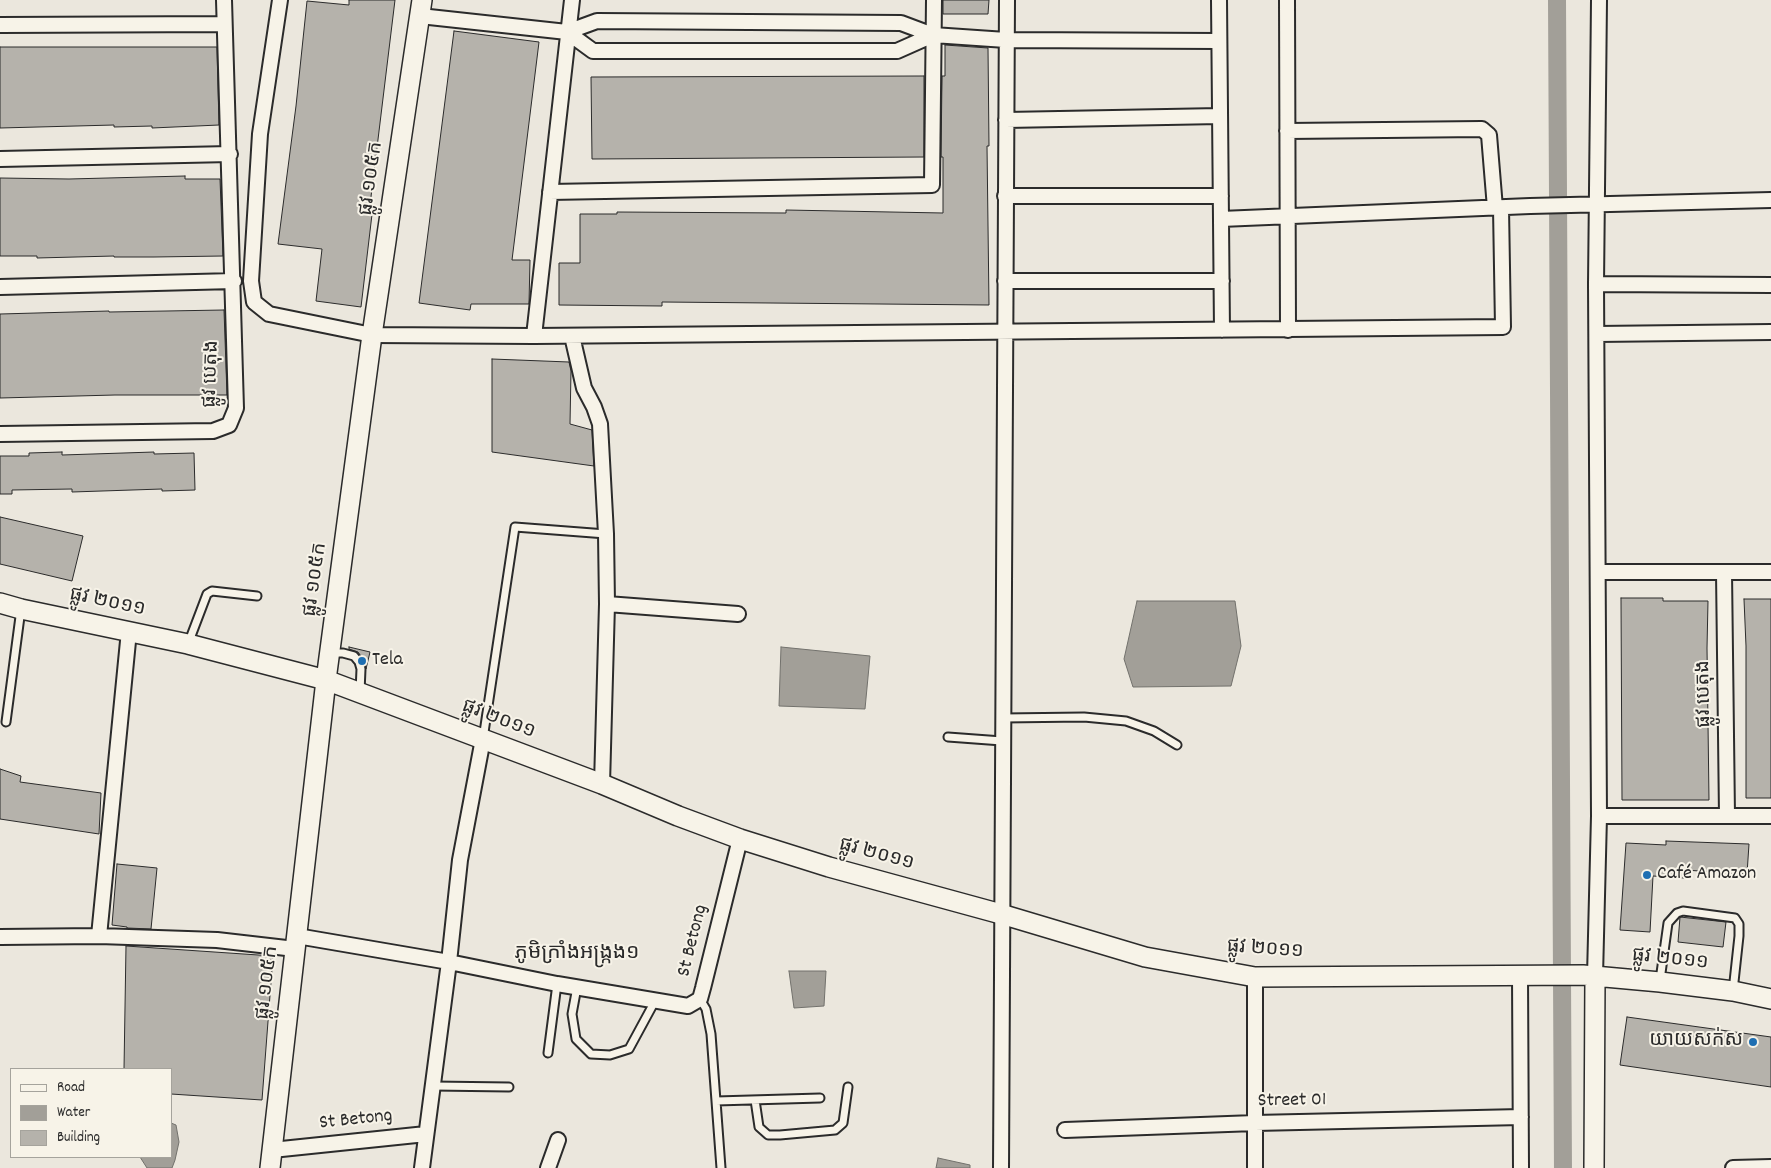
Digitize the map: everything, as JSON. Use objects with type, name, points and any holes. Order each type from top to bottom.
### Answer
[{"type":"main road","name":"ផ្លូវ ១០៥ក","points":[[271,1159],[326,680],[372,335],[421,8]]},
{"type":"main road","name":"ផ្លូវ ២០១១","points":[[0,603],[188,644],[326,680],[602,784],[678,816],[740,839],[829,867],[1001,914],[1145,957],[1255,977],[1589,975],[1733,991],[1771,999]]},
{"type":"main road","points":[[1589,975],[1594,1168]]},
{"type":"street","name":"ផ្លូវ បេតុង","points":[[0,434],[213,431],[229,425],[236,408],[234,281],[224,0]]},
{"type":"street","points":[[280,0],[260,134],[251,281],[254,302],[269,314],[372,335],[572,336],[1005,333],[1504,327],[1498,208],[1489,134],[1482,130],[1288,131]]},
{"type":"street","points":[[534,336],[572,0]]},
{"type":"street","points":[[550,192],[932,185],[934,0]]},
{"type":"street","points":[[1000,1168],[1006,0]]},
{"type":"street","points":[[1219,0],[1222,330]]},
{"type":"street","points":[[1287,0],[1288,330]]},
{"type":"street","points":[[1589,975],[1599,816],[1596,204],[1599,0]]},
{"type":"street","points":[[421,8],[567,32],[593,51],[897,51],[933,34]]},
{"type":"street","points":[[567,32],[596,21],[901,23],[933,34],[1006,40],[1219,41]]},
{"type":"street","points":[[0,25],[224,24]]},
{"type":"street","points":[[1006,120],[1220,116]]},
{"type":"street","points":[[0,159],[230,154]]},
{"type":"street","points":[[1006,196],[1221,196]]},
{"type":"street","points":[[1221,219],[1530,206],[1771,200]]},
{"type":"street","points":[[0,287],[234,281]]},
{"type":"street","points":[[1005,281],[1222,281]]},
{"type":"street","points":[[1596,284],[1771,285]]},
{"type":"street","points":[[1597,334],[1771,332]]},
{"type":"street","points":[[572,336],[584,388],[600,424],[606,534],[602,784]]},
{"type":"street","points":[[1598,572],[1771,572]]},
{"type":"street","name":"ផ្លូវ បេតុង","points":[[1724,572],[1727,816]]},
{"type":"street","points":[[606,604],[738,614]]},
{"type":"street","points":[[99,936],[129,631]]},
{"type":"street","points":[[422,1168],[449,962],[460,860],[483,739]]},
{"type":"street","points":[[1599,816],[1771,816]]},
{"type":"street","name":"St Betong","points":[[0,937],[99,936],[296,942],[449,962],[557,984],[688,1006],[700,998],[740,839]]},
{"type":"street","points":[[1521,1168],[1526,976]]},
{"type":"street","points":[[1255,977],[1255,1168]]},
{"type":"street","name":"Street 01","points":[[1065,1130],[1255,1123],[1521,1117]]},
{"type":"street","name":"St Betong","points":[[271,1159],[426,1134]]},
{"type":"street","points":[[548,1168],[558,1140]]},
{"type":"street","points":[[1733,1168],[1771,1168]]},
{"type":"lane","points":[[483,739],[515,527],[606,534]]},
{"type":"lane","points":[[188,644],[207,594],[212,592],[257,596]]},
{"type":"lane","points":[[6,722],[21,609]]},
{"type":"lane","points":[[330,653],[343,653],[354,656],[362,669],[360,693]]},
{"type":"lane","points":[[1003,718],[1084,717],[1126,720],[1154,731],[1178,745]]},
{"type":"lane","points":[[948,737],[1002,741]]},
{"type":"lane","points":[[1660,982],[1668,923],[1677,913],[1683,911],[1735,918],[1739,924],[1733,991]]},
{"type":"lane","points":[[548,1053],[557,984]]},
{"type":"lane","points":[[576,987],[572,1014],[576,1040],[591,1054],[610,1055],[629,1049],[656,1001]]},
{"type":"lane","points":[[700,998],[706,1010],[711,1034],[720,1168]]},
{"type":"lane","points":[[432,1086],[510,1087]]},
{"type":"lane","points":[[755,1100],[759,1127],[768,1135],[835,1130],[842,1123],[848,1087]]},
{"type":"lane","points":[[716,1101],[820,1098]]},
{"type":"water","points":[[1137,601],[1235,601],[1241,646],[1231,686],[1133,687],[1124,659]]},
{"type":"water","points":[[781,647],[870,656],[865,709],[779,706]]},
{"type":"water","points":[[789,971],[826,971],[824,1006],[794,1008]]},
{"type":"water","points":[[172,1123],[176,1125],[179,1142],[172,1168],[147,1168],[141,1158],[172,1158]]},
{"type":"water","points":[[938,1158],[970,1165],[970,1168],[936,1168]]},
{"type":"building","points":[[349,0],[395,0],[370,205],[373,206],[361,307],[316,301],[322,249],[278,244],[296,106],[307,1],[349,5]]},
{"type":"building","points":[[943,0],[989,0],[988,14],[943,14]]},
{"type":"building","points":[[454,31],[539,42],[512,260],[530,260],[529,304],[471,304],[470,310],[419,303]]},
{"type":"building","points":[[945,45],[988,48],[989,305],[662,302],[662,306],[559,305],[559,263],[580,263],[580,214],[617,214],[617,212],[786,213],[786,210],[943,213],[943,157],[941,157],[942,76],[945,76]]},
{"type":"building","points":[[0,47],[217,47],[219,125],[152,128],[152,126],[114,127],[114,125],[0,128]]},
{"type":"building","points":[[924,76],[924,157],[592,159],[591,77]]},
{"type":"building","points":[[185,176],[185,179],[220,179],[223,256],[37,258],[37,256],[0,256],[0,178],[69,179]]},
{"type":"building","points":[[224,310],[227,395],[0,398],[0,314]]},
{"type":"building","points":[[492,359],[569,362],[571,371],[570,424],[592,430],[594,466],[492,452]]},
{"type":"building","points":[[62,452],[62,455],[154,452],[154,454],[194,453],[195,490],[162,491],[162,489],[72,492],[72,489],[12,490],[12,494],[0,494],[0,456],[29,456],[29,453]]},
{"type":"building","points":[[0,517],[83,536],[72,581],[0,564]]},
{"type":"building","points":[[1621,598],[1663,598],[1663,601],[1708,601],[1709,800],[1622,800]]},
{"type":"building","points":[[1744,599],[1771,599],[1771,798],[1746,798],[1746,646]]},
{"type":"building","points":[[349,647],[370,652],[366,669],[363,659],[358,652],[349,649]]},
{"type":"building","points":[[0,769],[21,776],[20,782],[101,793],[99,834],[0,819]]},
{"type":"building","points":[[1666,841],[1749,844],[1747,874],[1684,870],[1684,878],[1653,876],[1650,932],[1620,930],[1626,843],[1666,845]]},
{"type":"building","points":[[117,864],[157,868],[151,929],[112,925]]},
{"type":"building","points":[[1680,917],[1726,922],[1723,947],[1678,942]]},
{"type":"building","points":[[126,946],[273,956],[262,1100],[172,1094],[172,1068],[124,1068]]},
{"type":"building","points":[[1627,1017],[1771,1037],[1771,1087],[1620,1065]]},
{"type":"waterway","points":[[1557,0],[1563,1168]]},
{"type":"place","name":"Tela","points":[[362,661]]},
{"type":"place","name":"Café Amazon","points":[[1647,875]]},
{"type":"place","name":"យាយសក់ស","points":[[1753,1042]]},
{"type":"district","name":"ភូមិក្រាំងអង្រ្កង១","points":[[577,955]]}]
